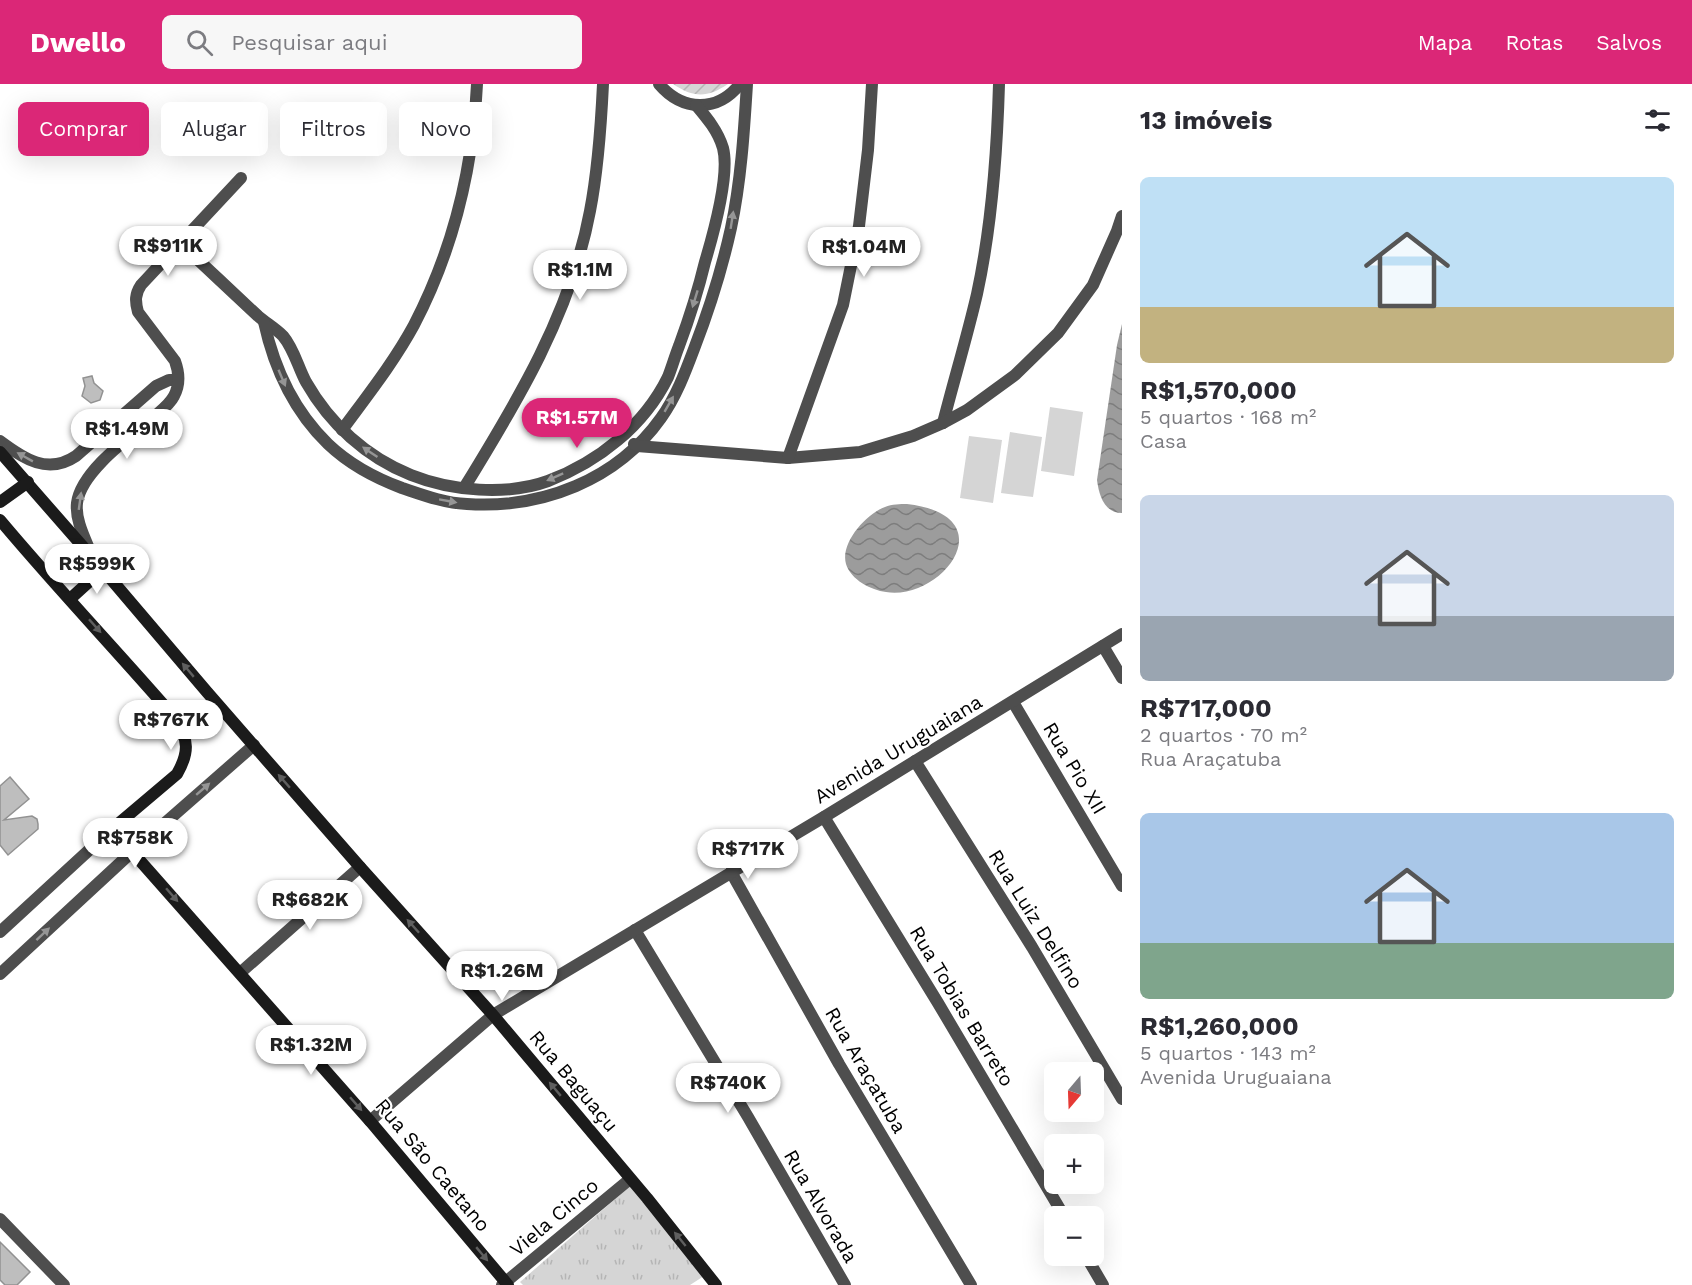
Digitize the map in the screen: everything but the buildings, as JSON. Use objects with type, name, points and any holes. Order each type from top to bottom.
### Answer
[{"type":"main road","name":"Rua Baguaçu","points":[[0,452],[254,746],[493,1015],[630,1179],[711,1283]]},
{"type":"main road","points":[[0,502],[28,482]]},
{"type":"main road","points":[[0,520],[176,719],[186,738],[184,762],[177,774],[112,829]]},
{"type":"main road","points":[[70,599],[103,569]]},
{"type":"main road","name":"Rua São Caetano","points":[[112,829],[370,1120],[505,1284]]},
{"type":"street","points":[[342,430],[389,365],[413,326],[432,288],[460,206],[470,159],[477,84]]},
{"type":"street","points":[[464,488],[514,407],[540,359],[577,262],[590,212],[598,159],[603,84]]},
{"type":"street","points":[[659,84],[666,93],[680,102],[696,105],[710,104],[723,99],[740,84]]},
{"type":"street","points":[[264,322],[270,350],[284,384],[308,421],[329,445],[359,469],[429,498],[466,504],[503,505],[540,499],[576,487],[609,469],[637,446],[661,418],[679,388],[718,281],[732,226],[740,168],[747,84]]},
{"type":"street","points":[[788,458],[843,306],[859,226],[868,150],[872,84]]},
{"type":"street","points":[[943,423],[977,294],[990,221],[998,150],[999,84]]},
{"type":"street","points":[[180,243],[286,341],[313,394],[342,430],[388,464],[438,484],[464,488],[492,490],[547,481],[598,455],[622,438],[655,399],[668,376],[702,277],[714,229],[725,165],[723,149],[712,125],[696,105]]},
{"type":"street","points":[[93,557],[79,523],[77,504],[83,484],[96,467],[170,402],[177,390],[178,369],[175,361],[138,312],[136,293],[241,178]]},
{"type":"street","points":[[622,438],[637,446],[788,458],[860,452],[913,436],[943,423],[967,410],[1016,375],[1058,333],[1093,285],[1122,216]]},
{"type":"street","points":[[0,441],[33,462],[49,465],[65,463],[156,386],[162,382],[178,380]]},
{"type":"street","points":[[308,421],[323,408]]},
{"type":"street","points":[[419,494],[425,479]]},
{"type":"street","name":"Avenida Uruguaiana","points":[[370,1120],[493,1015],[824,817],[1122,634]]},
{"type":"street","points":[[1103,646],[1122,678]]},
{"type":"street","name":"Rua Pio XII","points":[[1013,702],[1122,886]]},
{"type":"street","points":[[0,974],[133,851],[254,746]]},
{"type":"street","name":"Rua Luiz Delfino","points":[[915,761],[1032,947],[1122,1099]]},
{"type":"street","name":"Rua Tobias Barreto","points":[[824,817],[1058,1206]]},
{"type":"street","points":[[0,932],[112,829]]},
{"type":"street","points":[[240,973],[360,867]]},
{"type":"street","name":"Rua Araçatuba","points":[[731,872],[839,1064],[971,1285]]},
{"type":"street","name":"Rua Alvorada","points":[[635,930],[845,1285]]},
{"type":"street","name":"Viela Cinco","points":[[505,1284],[630,1179]]},
{"type":"street","points":[[0,1219],[64,1285]]},
{"type":"street","points":[[1092,1266],[1103,1285]]},
{"type":"green space","points":[[673,84],[728,84],[714,92],[694,94]]},
{"type":"green space","points":[[1050,407],[1083,412],[1074,476],[1041,471]]},
{"type":"green space","points":[[1010,432],[1042,437],[1033,497],[1001,493]]},
{"type":"green space","points":[[969,436],[1002,440],[993,503],[960,498]]},
{"type":"green space","points":[[630,1186],[704,1276],[690,1285],[523,1285],[520,1282]]},
{"type":"water","points":[[1122,324],[1122,513],[1107,507],[1101,497],[1097,480]]},
{"type":"water","points":[[907,504],[937,512],[954,524],[959,539],[955,556],[944,571],[927,584],[907,591],[886,592],[874,589],[852,575],[846,564],[847,547],[856,530],[870,516],[890,505]]}]
